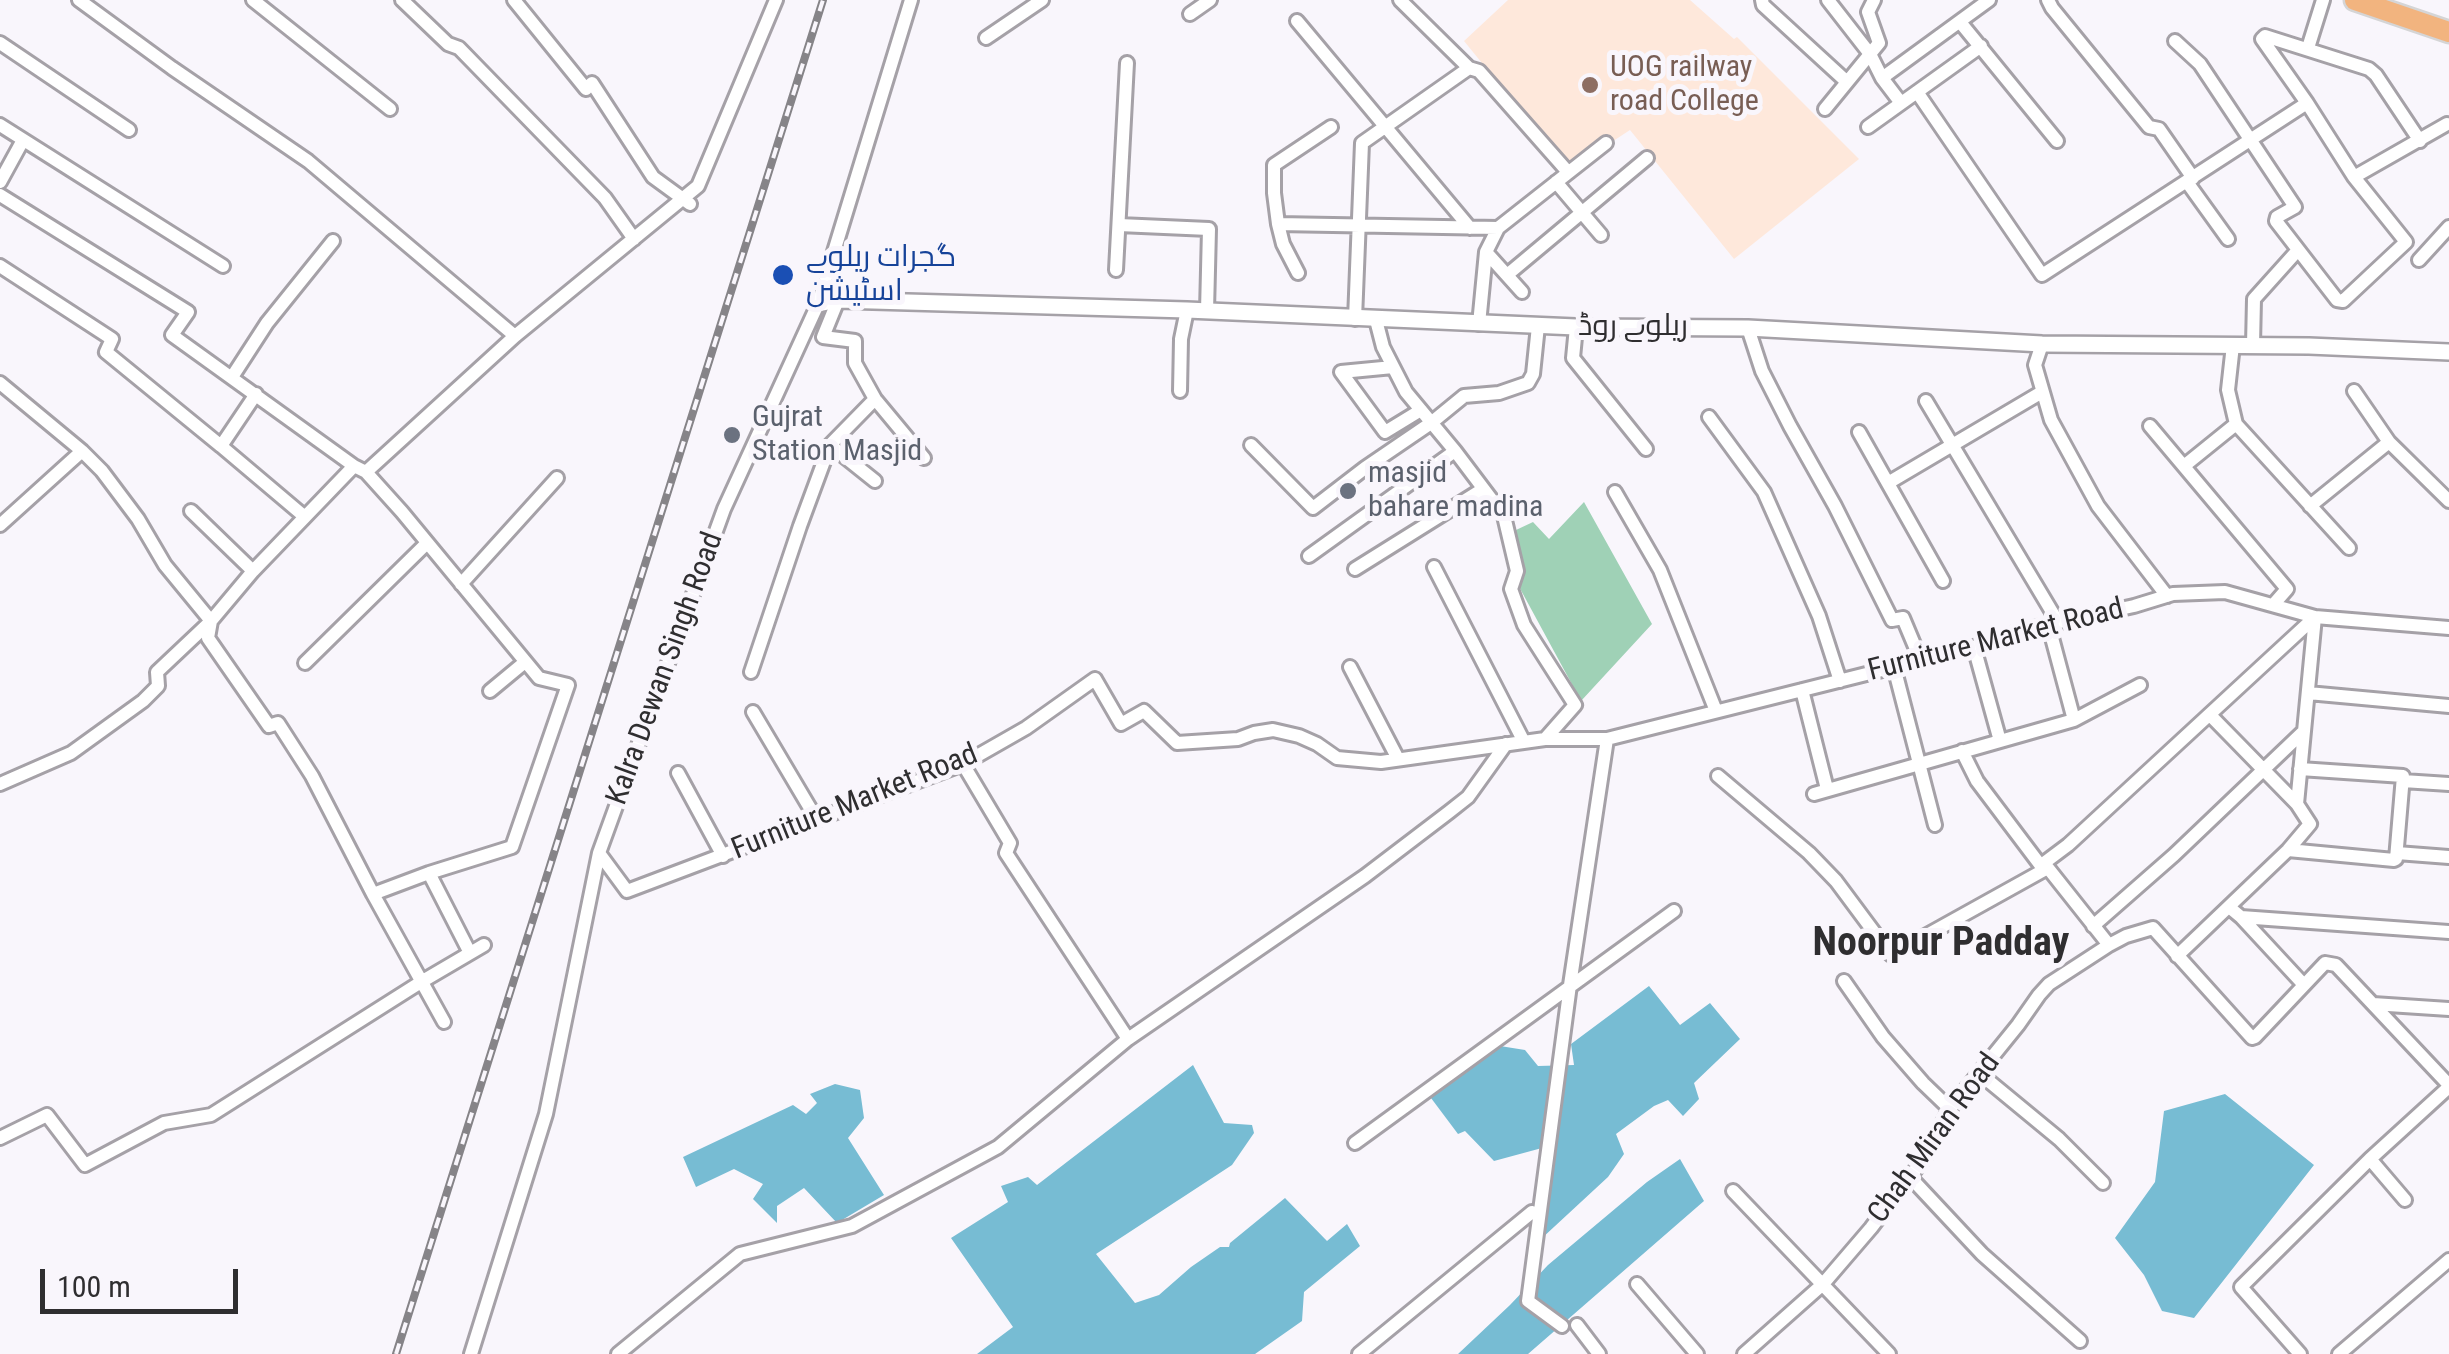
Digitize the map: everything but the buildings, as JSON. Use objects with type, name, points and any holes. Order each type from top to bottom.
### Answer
[{"type":"main road","points":[[2355,0],[2449,32]]},
{"type":"street","points":[[79,0],[308,160],[515,336]]},
{"type":"street","points":[[253,0],[390,109]]},
{"type":"street","points":[[402,0],[448,44],[459,48],[592,184],[634,238]]},
{"type":"street","points":[[514,0],[586,89],[592,83],[653,177],[687,201]]},
{"type":"street","points":[[0,784],[71,754],[142,701],[158,686],[157,672],[211,621],[305,517],[515,336],[634,238],[687,201],[698,186],[776,0]]},
{"type":"street","name":"Kalra Dewan Singh Road","points":[[471,1354],[546,1114],[600,852],[724,508],[818,304],[910,0]]},
{"type":"street","points":[[986,38],[1042,0]]},
{"type":"street","points":[[1190,14],[1210,0]]},
{"type":"street","points":[[1400,0],[1469,68],[1479,71],[1568,172]]},
{"type":"street","points":[[1762,0],[1846,82]]},
{"type":"street","points":[[1828,0],[1870,54],[1901,103]]},
{"type":"street","points":[[1825,109],[1879,43],[1868,12],[1874,0]]},
{"type":"street","points":[[1882,78],[1990,0]]},
{"type":"street","points":[[2048,0],[2149,127],[2160,129],[2228,238]]},
{"type":"street","points":[[2308,48],[2324,0]]},
{"type":"street","points":[[1297,21],[1470,228]]},
{"type":"street","points":[[1960,22],[2057,141]]},
{"type":"street","points":[[2175,41],[2200,64],[2294,207],[2276,218],[2337,300],[2343,301],[2406,242],[2354,177],[2262,39],[2265,36],[2308,48],[2373,71],[2420,141]]},
{"type":"street","points":[[0,43],[129,130]]},
{"type":"street","points":[[1868,127],[1980,46]]},
{"type":"street","points":[[1116,270],[1127,63]]},
{"type":"street","points":[[1354,318],[1362,143],[1469,68]]},
{"type":"street","points":[[1917,92],[2042,275],[2307,103]]},
{"type":"street","points":[[2354,177],[2447,124]]},
{"type":"street","points":[[0,125],[222,266]]},
{"type":"street","points":[[1298,272],[1283,244],[1278,224],[1274,164],[1331,127]]},
{"type":"street","points":[[0,182],[23,140]]},
{"type":"street","points":[[1479,324],[1486,252],[1498,228],[1606,143]]},
{"type":"street","points":[[1507,275],[1646,158]]},
{"type":"street","points":[[1556,182],[1601,234]]},
{"type":"street","points":[[0,195],[188,312],[172,335],[360,469],[538,678],[568,685],[512,847],[373,894]]},
{"type":"street","points":[[1278,224],[1498,228]]},
{"type":"street","points":[[1118,225],[1209,230],[1207,311]]},
{"type":"street","points":[[2419,260],[2449,227]]},
{"type":"street","points":[[232,377],[266,323],[332,240]]},
{"type":"street","points":[[2252,345],[2254,299],[2298,250]]},
{"type":"street","points":[[1486,252],[1522,292]]},
{"type":"street","points":[[0,266],[112,339],[106,352],[305,517]]},
{"type":"street","points":[[838,300],[822,337],[855,341],[854,363],[875,398],[924,458]]},
{"type":"street","name":"ریلوے روڈ","points":[[818,304],[838,300],[1187,310],[1576,328],[1748,328],[2042,344],[2252,345],[2449,352]]},
{"type":"street","points":[[1180,391],[1181,339],[1187,310]]},
{"type":"street","points":[[1376,320],[1383,347],[1406,392],[1504,516],[1517,571],[1511,589],[1524,624],[1576,704],[1545,739]]},
{"type":"street","points":[[1251,445],[1313,508],[1464,396],[1499,393],[1528,384],[1533,374],[1538,326]]},
{"type":"street","points":[[1576,328],[1573,358],[1646,449]]},
{"type":"street","points":[[1748,328],[1776,398],[1836,506],[1892,620],[1903,618],[1921,661]]},
{"type":"street","points":[[2042,344],[2035,365],[2051,420],[2098,506],[2167,596]]},
{"type":"street","points":[[2234,345],[2228,390],[2236,424],[2349,548]]},
{"type":"street","points":[[1393,367],[1341,372],[1385,432],[1420,410]]},
{"type":"street","points":[[3,391],[82,450],[102,471],[138,518],[164,564],[211,621],[208,638],[269,726],[278,723],[312,776],[444,1022]]},
{"type":"street","points":[[2354,391],[2389,442],[2449,501]]},
{"type":"street","points":[[1888,483],[2042,392]]},
{"type":"street","points":[[221,446],[256,394]]},
{"type":"street","points":[[751,672],[830,445],[875,398]]},
{"type":"street","points":[[1926,400],[2058,622],[2050,634],[2074,720]]},
{"type":"street","points":[[1709,417],[1764,492],[1819,616],[1840,681]]},
{"type":"street","points":[[2184,466],[2236,424]]},
{"type":"street","points":[[2150,426],[2288,588],[2272,605]]},
{"type":"street","points":[[1859,432],[1943,581]]},
{"type":"street","points":[[2310,506],[2389,442]]},
{"type":"street","points":[[830,445],[875,481]]},
{"type":"street","points":[[0,526],[82,450]]},
{"type":"street","points":[[1309,556],[1456,452]]},
{"type":"street","points":[[461,584],[557,478]]},
{"type":"street","points":[[1355,569],[1482,489]]},
{"type":"street","points":[[1615,492],[1660,570],[1716,712]]},
{"type":"street","points":[[191,512],[253,571]]},
{"type":"street","points":[[305,663],[426,543]]},
{"type":"street","points":[[1434,567],[1524,742]]},
{"type":"street","name":"Furniture Market Road","points":[[600,852],[627,891],[963,764],[1026,728],[1095,680],[1121,724],[1144,711],[1177,742],[1238,739],[1273,730],[1299,736],[1337,758],[1381,762],[1545,739],[1608,739],[2167,596],[2225,592],[2316,617],[2449,628]]},
{"type":"street","points":[[2297,804],[2316,617]]},
{"type":"street","points":[[1718,776],[1836,880],[1891,955],[2044,866],[2316,617]]},
{"type":"street","points":[[1974,647],[2000,741]]},
{"type":"street","points":[[490,691],[525,662]]},
{"type":"street","points":[[1350,666],[1398,760]]},
{"type":"street","points":[[1894,668],[1935,826]]},
{"type":"street","points":[[1802,690],[1820,792],[2074,720],[2140,685]]},
{"type":"street","points":[[2308,693],[2449,706]]},
{"type":"street","points":[[753,712],[816,820]]},
{"type":"street","points":[[2210,715],[2297,804],[2310,824],[2177,956],[2252,1038],[2324,963],[2330,962],[2449,1086],[2241,1287],[2300,1354]]},
{"type":"street","points":[[2093,926],[2304,731]]},
{"type":"street","points":[[1562,1326],[1528,1301],[1608,739]]},
{"type":"street","points":[[618,1354],[740,1254],[852,1226],[998,1147],[1128,1039],[1365,876],[1449,812],[1468,796],[1506,744]]},
{"type":"street","points":[[1962,751],[1977,781],[2109,945]]},
{"type":"street","points":[[963,764],[1010,842],[1006,852],[1128,1039]]},
{"type":"street","points":[[2288,850],[2394,860],[2397,853],[2402,775],[2300,770]]},
{"type":"street","points":[[678,772],[723,856]]},
{"type":"street","points":[[2403,781],[2449,784]]},
{"type":"street","points":[[2397,853],[2449,857]]},
{"type":"street","points":[[429,873],[470,953]]},
{"type":"street","points":[[2228,906],[2304,985]]},
{"type":"street","points":[[1354,1144],[1674,911]]},
{"type":"street","points":[[2241,917],[2449,932]]},
{"type":"street","name":"Chah Miran Road","points":[[1744,1354],[1823,1284],[1871,1228],[1926,1157],[1950,1109],[2049,984],[2109,945],[2154,928],[2177,956]]},
{"type":"street","points":[[0,1138],[48,1115],[85,1165],[164,1123],[211,1115],[484,945]]},
{"type":"street","points":[[1844,981],[1883,1038],[1950,1109]]},
{"type":"street","points":[[2373,1004],[2449,1009]]},
{"type":"street","points":[[1979,1074],[2059,1140],[2103,1184]]},
{"type":"street","points":[[2370,1159],[2405,1200]]},
{"type":"street","points":[[1910,1178],[1982,1254],[2080,1340]]},
{"type":"street","points":[[1733,1190],[1890,1354]]},
{"type":"street","points":[[1360,1354],[1532,1212]]},
{"type":"street","points":[[2339,1354],[2449,1260]]},
{"type":"street","points":[[1637,1284],[1697,1354]]},
{"type":"street","points":[[1577,1324],[1599,1354]]},
{"type":"shaded area","points":[[1508,0],[1690,0],[1734,39],[1737,37],[1859,159],[1734,259],[1630,130],[1569,170],[1464,41]]},
{"type":"green space","points":[[1584,502],[1652,624],[1581,701],[1517,583],[1516,530],[1533,522],[1549,539]]},
{"type":"water","points":[[1649,986],[1680,1025],[1710,1003],[1740,1039],[1694,1083],[1699,1099],[1683,1116],[1668,1100],[1616,1134],[1624,1154],[1608,1177],[1541,1239],[1553,1145],[1494,1161],[1465,1131],[1458,1134],[1428,1094],[1467,1072],[1475,1059],[1500,1046],[1525,1050],[1538,1066],[1574,1065],[1571,1044]]},
{"type":"water","points":[[1193,1065],[1224,1123],[1252,1125],[1254,1133],[1232,1165],[1096,1254],[1135,1303],[1159,1295],[1220,1247],[1229,1247],[1285,1198],[1327,1241],[1347,1224],[1360,1246],[1304,1292],[1302,1321],[1255,1354],[977,1354],[1013,1327],[951,1238],[1008,1202],[1001,1186],[1028,1177],[1037,1185]]},
{"type":"water","points":[[835,1084],[860,1090],[864,1118],[848,1138],[884,1195],[837,1223],[804,1188],[777,1206],[777,1223],[753,1199],[763,1184],[734,1169],[696,1187],[683,1157],[793,1105],[806,1114],[817,1103],[810,1094]]},
{"type":"water","points":[[2225,1094],[2314,1165],[2194,1318],[2162,1311],[2144,1275],[2115,1238],[2155,1182],[2164,1111]]},
{"type":"water","points":[[1680,1159],[1704,1201],[1528,1354],[1458,1354],[1548,1265]]},
{"type":"railway","points":[[396,1354],[823,0]]},
{"type":"place","name":"UOG railway road College","points":[[1590,85]]},
{"type":"place","name":"گجرات ریلوے اسٹیشن","points":[[783,275]]},
{"type":"place","name":"Gujrat Station Masjid","points":[[732,435]]},
{"type":"place","name":"masjid bahare madina","points":[[1348,491]]},
{"type":"district","name":"Noorpur Padday","points":[[1941,945]]}]
